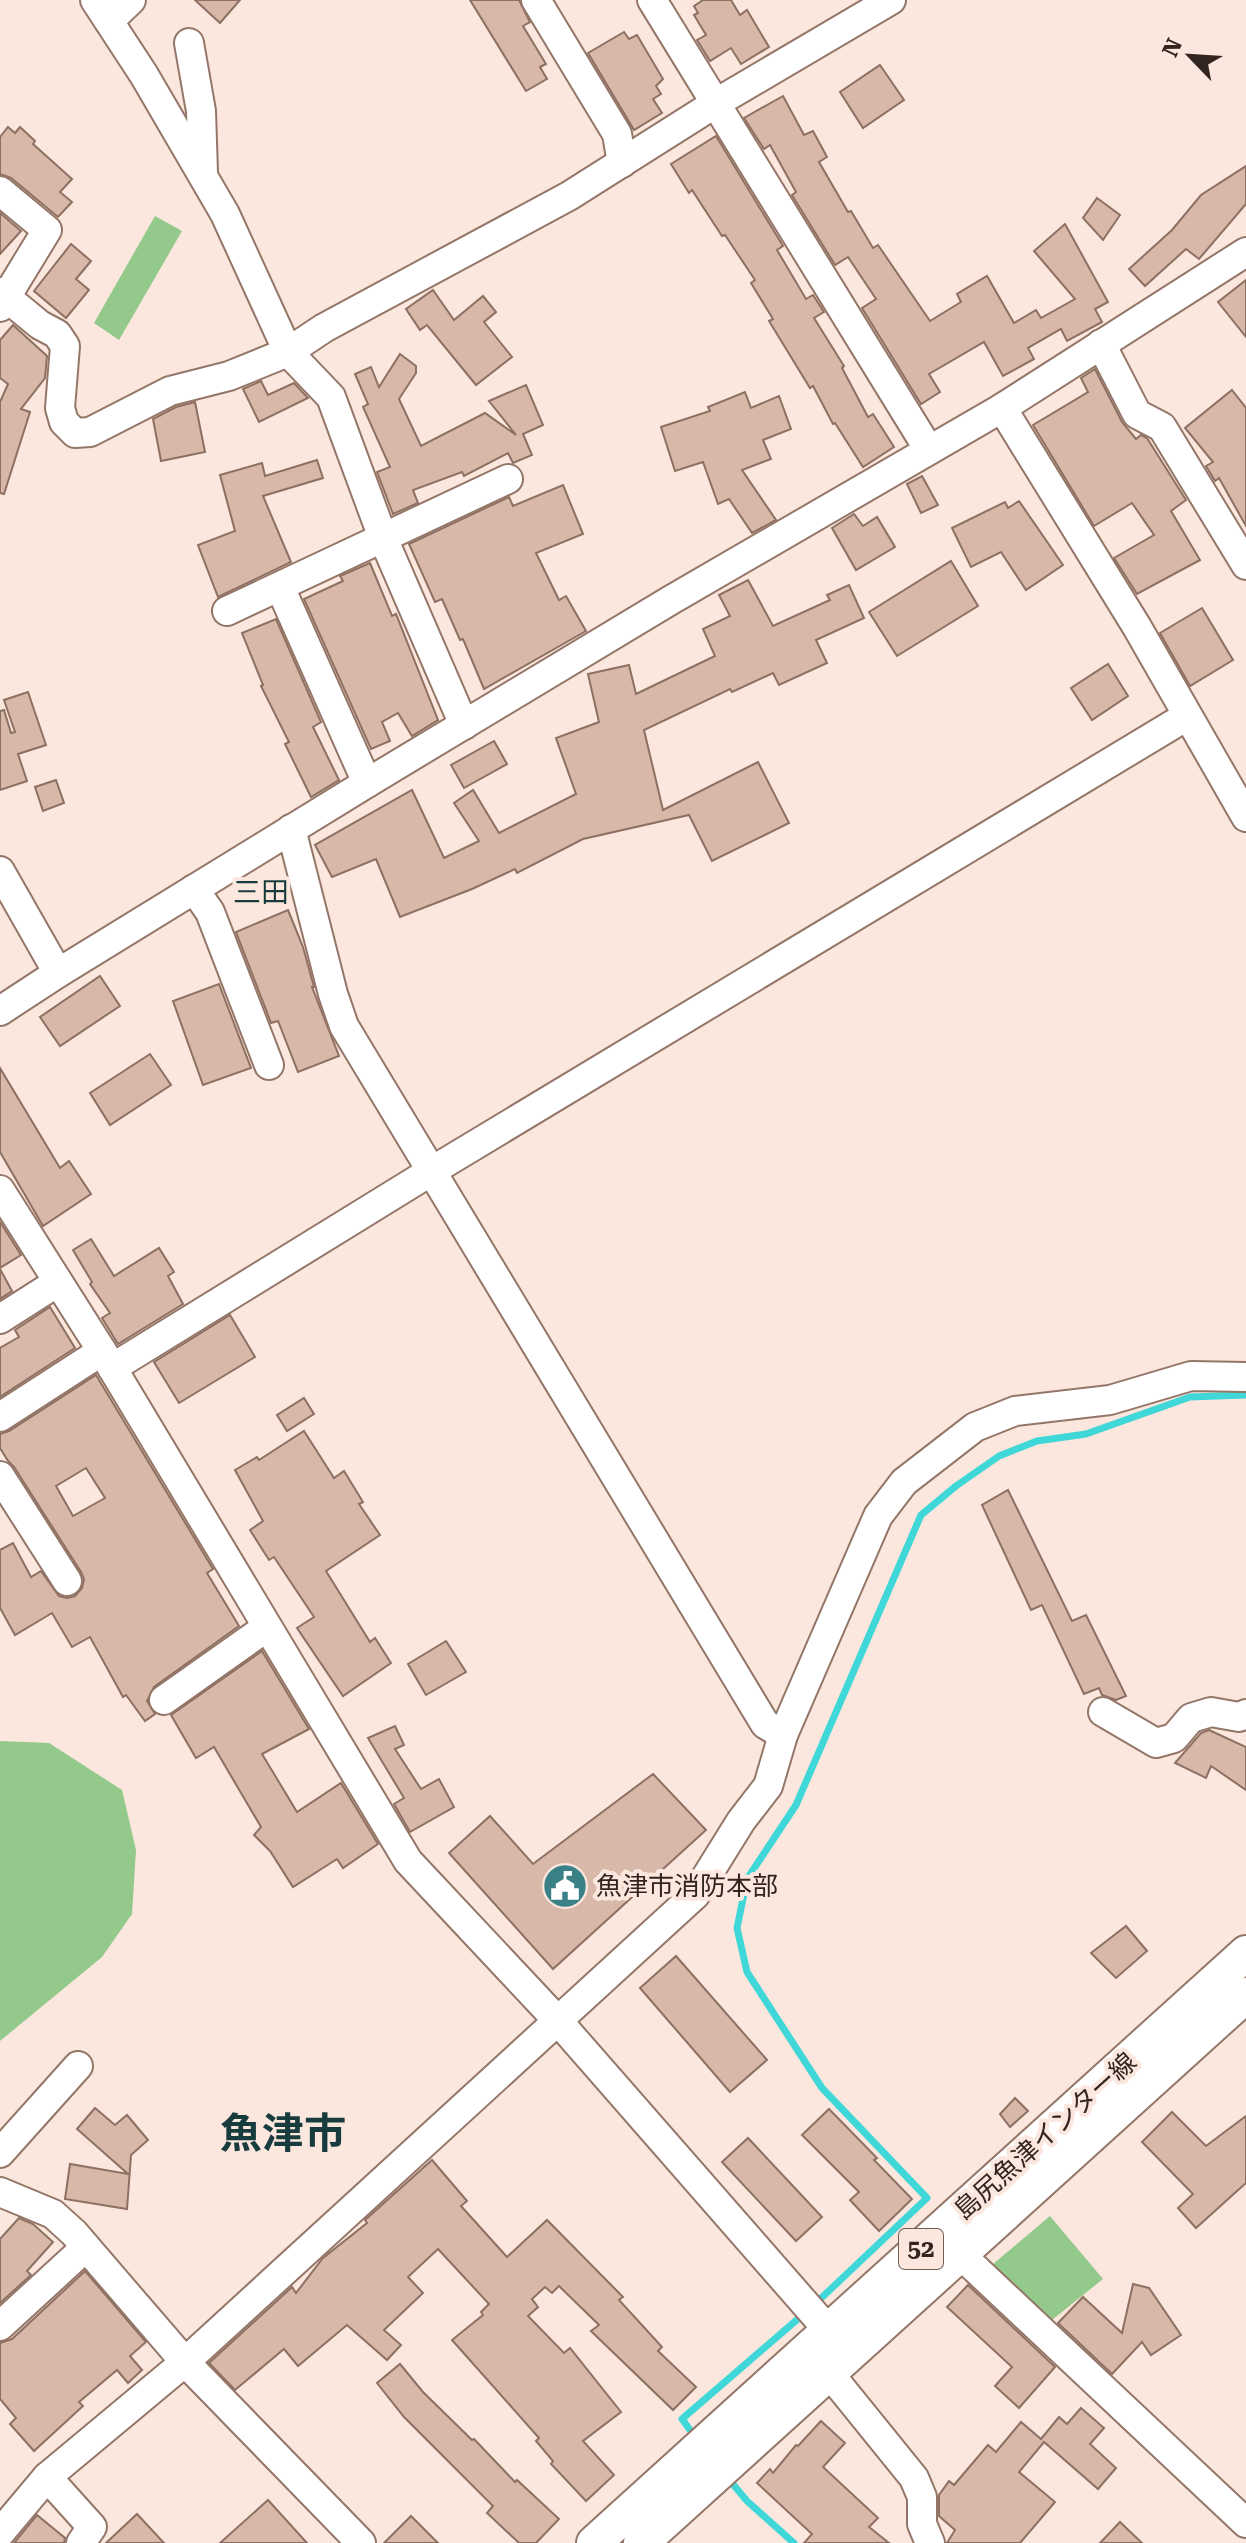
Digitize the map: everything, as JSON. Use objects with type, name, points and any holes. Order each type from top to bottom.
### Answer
[{"type":"main road","name":"島尻魚津インター線","points":[[641,2543],[829,2373],[949,2245],[1246,1953]]},
{"type":"main road","name":"島尻魚津インター線","points":[[594,2543],[829,2331],[949,2245],[1246,1995]]},
{"type":"street","points":[[131,0],[102,10],[144,75],[225,214],[288,352],[331,397],[383,538],[464,725]]},
{"type":"street","points":[[536,0],[617,134],[622,163]]},
{"type":"street","points":[[652,0],[929,450]]},
{"type":"street","points":[[0,191],[47,230],[2,299],[57,334],[65,346],[60,408],[64,422],[75,433],[90,432],[170,391],[229,376],[288,352],[324,328],[569,196],[716,103],[891,0]]},
{"type":"street","points":[[189,43],[201,111],[203,175]]},
{"type":"street","points":[[0,1011],[291,829],[671,600],[1002,408],[1246,252]]},
{"type":"street","points":[[1101,344],[1137,414],[1162,427],[1246,565]]},
{"type":"street","points":[[1002,408],[1137,627],[1246,817]]},
{"type":"street","points":[[227,611],[508,479]]},
{"type":"street","points":[[280,587],[367,783]]},
{"type":"street","points":[[0,1417],[107,1360],[430,1172],[1187,716]]},
{"type":"street","points":[[291,829],[344,1026],[765,1724],[783,1735]]},
{"type":"street","points":[[0,871],[58,973]]},
{"type":"street","points":[[194,889],[210,912],[269,1065]]},
{"type":"street","points":[[0,1190],[107,1360],[408,1861],[558,2021],[829,2331],[829,2373],[914,2478],[922,2497],[922,2524],[930,2543]]},
{"type":"street","points":[[0,1319],[58,1282]]},
{"type":"street","points":[[0,2533],[47,2477],[185,2362],[695,1895],[741,1821],[768,1786],[783,1735],[878,1516],[904,1482],[975,1427],[1015,1411],[1110,1400],[1191,1376],[1246,1377]]},
{"type":"street","points":[[0,1476],[67,1581]]},
{"type":"street","points":[[164,1700],[267,1627]]},
{"type":"street","points":[[1103,1712],[1156,1743],[1174,1738],[1191,1718],[1211,1712],[1239,1717],[1246,1714]]},
{"type":"street","points":[[0,2153],[78,2066]]},
{"type":"street","points":[[0,2192],[53,2214],[86,2247],[185,2362],[361,2543]]},
{"type":"street","points":[[949,2245],[1246,2523]]},
{"type":"street","points":[[0,2326],[86,2247]]},
{"type":"street","points":[[47,2477],[92,2527],[81,2543]]},
{"type":"green space","points":[[155,216],[182,231],[119,340],[94,323]]},
{"type":"green space","points":[[0,1741],[49,1743],[122,1790],[136,1850],[132,1914],[102,1957],[0,2041]]},
{"type":"green space","points":[[1050,2216],[1103,2279],[1052,2320],[992,2265]]},
{"type":"building","points":[[195,0],[240,0],[220,23]]},
{"type":"building","points":[[470,0],[519,0],[530,22],[523,26],[546,64],[540,67],[547,79],[526,91]]},
{"type":"building","points":[[703,0],[731,0],[740,15],[747,10],[769,47],[741,64],[731,48],[710,61],[697,40],[706,35],[694,15],[698,13],[694,6]]},
{"type":"building","points":[[624,32],[629,39],[637,35],[663,79],[656,86],[661,94],[653,99],[662,113],[634,130],[588,53]]},
{"type":"building","points":[[880,65],[904,100],[863,128],[840,92]]},
{"type":"building","points":[[783,96],[804,135],[813,131],[827,157],[819,162],[848,212],[851,211],[873,248],[878,245],[930,321],[961,302],[957,294],[987,276],[1014,323],[1036,310],[1041,318],[1075,299],[1034,251],[1065,224],[1108,302],[1095,309],[1102,322],[1067,341],[1061,329],[1028,348],[1034,359],[1003,376],[984,342],[929,374],[940,392],[921,404],[862,308],[876,299],[848,257],[835,265],[792,195],[796,192],[770,145],[764,149],[744,118]]},
{"type":"building","points":[[8,127],[15,133],[20,127],[35,141],[33,144],[72,179],[60,192],[72,202],[58,217],[11,178],[0,174],[0,137]]},
{"type":"building","points":[[716,136],[783,246],[777,250],[806,299],[813,295],[824,312],[814,318],[844,366],[842,368],[868,417],[873,414],[894,447],[863,467],[769,321],[773,319],[751,283],[755,280],[692,190],[689,193],[671,164]]},
{"type":"building","points":[[1246,166],[1246,204],[1199,259],[1186,249],[1145,286],[1129,269],[1172,230],[1201,195]]},
{"type":"building","points":[[1097,198],[1120,215],[1103,240],[1083,218]]},
{"type":"building","points":[[0,213],[21,231],[0,254]]},
{"type":"building","points":[[71,244],[91,261],[76,279],[89,290],[66,318],[34,291]]},
{"type":"building","points":[[1246,280],[1246,337],[1218,302]]},
{"type":"building","points":[[433,290],[454,320],[483,296],[496,312],[484,322],[512,357],[476,385],[427,325],[420,330],[406,309]]},
{"type":"building","points":[[13,325],[47,356],[45,378],[21,409],[30,412],[4,494],[0,493],[0,402],[8,384],[0,378],[0,340]]},
{"type":"building","points":[[400,354],[416,366],[416,373],[399,399],[421,446],[485,413],[516,435],[489,401],[526,385],[543,425],[523,434],[532,455],[513,463],[508,453],[464,476],[462,472],[413,490],[418,503],[393,514],[377,472],[390,467],[363,407],[368,404],[355,374],[371,367],[379,387]]},
{"type":"building","points":[[1095,369],[1122,422],[1136,439],[1141,435],[1147,438],[1186,500],[1171,511],[1200,560],[1137,594],[1114,558],[1154,535],[1132,503],[1094,526],[1033,425],[1088,392],[1081,378]]},
{"type":"building","points":[[261,381],[268,395],[294,383],[308,398],[259,422],[243,389]]},
{"type":"building","points":[[1232,390],[1246,408],[1246,526],[1219,478],[1215,481],[1206,466],[1213,462],[1185,428]]},
{"type":"building","points":[[745,392],[751,408],[779,396],[791,429],[763,440],[771,459],[742,470],[776,520],[752,533],[729,499],[718,504],[703,462],[675,471],[661,427],[710,411],[708,407]]},
{"type":"building","points":[[195,402],[205,452],[161,461],[153,419],[176,407]]},
{"type":"building","points":[[317,460],[323,478],[263,496],[291,562],[218,597],[198,545],[235,531],[220,475],[262,463],[265,476]]},
{"type":"building","points":[[922,476],[938,505],[921,513],[907,484]]},
{"type":"building","points":[[563,485],[583,534],[536,553],[559,600],[566,596],[586,631],[484,689],[463,639],[460,640],[442,599],[435,602],[409,544],[509,497],[513,506]]},
{"type":"building","points":[[1019,501],[1063,565],[1026,590],[1001,552],[971,567],[952,528],[1005,502],[1008,508]]},
{"type":"building","points":[[854,514],[863,526],[877,517],[895,547],[856,570],[832,528]]},
{"type":"building","points":[[951,561],[978,606],[897,656],[869,612]]},
{"type":"building","points":[[370,563],[392,616],[396,614],[438,720],[412,736],[398,713],[382,722],[390,741],[371,749],[304,599],[343,581],[340,576]]},
{"type":"building","points":[[748,580],[773,626],[830,600],[827,595],[849,585],[864,618],[816,640],[827,663],[779,685],[773,673],[732,692],[730,689],[644,730],[663,810],[758,762],[789,823],[712,861],[689,815],[583,839],[517,873],[515,869],[400,917],[376,859],[332,877],[315,845],[412,790],[444,858],[479,841],[454,803],[473,790],[499,833],[576,794],[556,738],[599,722],[588,674],[629,665],[636,694],[715,656],[703,629],[730,616],[719,595]]},
{"type":"building","points":[[1202,608],[1233,660],[1190,686],[1160,633]]},
{"type":"building","points":[[276,619],[321,722],[313,727],[339,780],[311,797],[285,744],[289,742],[261,686],[242,633]]},
{"type":"building","points":[[1108,664],[1128,696],[1092,720],[1071,688]]},
{"type":"building","points":[[28,692],[46,745],[18,754],[27,781],[0,790],[0,711],[4,710],[11,733],[15,732],[4,700]]},
{"type":"building","points":[[494,741],[507,764],[464,788],[451,765]]},
{"type":"building","points":[[56,780],[64,803],[43,811],[35,787]]},
{"type":"building","points":[[288,910],[303,947],[312,987],[339,1056],[298,1072],[278,1021],[271,1023],[236,932]]},
{"type":"building","points":[[100,976],[120,1006],[60,1046],[40,1017]]},
{"type":"building","points":[[219,984],[251,1068],[203,1085],[173,1001]]},
{"type":"building","points":[[150,1054],[171,1085],[110,1125],[90,1093]]},
{"type":"building","points":[[0,1068],[60,1168],[69,1161],[91,1194],[43,1226],[0,1152]]},
{"type":"building","points":[[0,1222],[21,1255],[0,1268]]},
{"type":"building","points":[[91,1239],[114,1276],[159,1248],[174,1272],[168,1276],[183,1304],[118,1344],[102,1318],[110,1313],[90,1284],[92,1282],[73,1250]]},
{"type":"building","points":[[0,1269],[12,1291],[0,1299]]},
{"type":"building","points":[[50,1307],[75,1348],[0,1397],[0,1348],[19,1337],[15,1330]]},
{"type":"building","points":[[230,1315],[255,1357],[179,1403],[154,1362]]},
{"type":"building","points":[[96,1375],[213,1569],[207,1573],[239,1626],[154,1687],[147,1701],[155,1714],[145,1721],[126,1695],[123,1697],[90,1637],[72,1647],[52,1613],[15,1635],[0,1608],[0,1550],[13,1543],[31,1577],[41,1571],[59,1596],[75,1596],[82,1588],[84,1579],[0,1448],[0,1434]],"holes":[[[86,1468],[105,1498],[73,1516],[56,1486]]]},
{"type":"building","points":[[304,1398],[314,1414],[287,1431],[277,1415]]},
{"type":"building","points":[[304,1431],[334,1478],[344,1471],[363,1502],[359,1504],[380,1535],[326,1571],[370,1642],[375,1638],[391,1663],[343,1696],[297,1628],[314,1617],[274,1557],[269,1560],[250,1530],[263,1521],[235,1470],[257,1457],[259,1460]]},
{"type":"building","points":[[1008,1490],[1072,1621],[1086,1615],[1126,1696],[1116,1700],[1102,1695],[1099,1688],[1084,1694],[1042,1605],[1031,1610],[982,1505]]},
{"type":"building","points":[[446,1641],[466,1672],[426,1695],[408,1664]]},
{"type":"building","points":[[262,1651],[309,1729],[262,1754],[297,1812],[341,1783],[378,1844],[343,1868],[337,1859],[293,1887],[270,1851],[254,1835],[261,1827],[214,1747],[196,1758],[171,1715]]},
{"type":"building","points":[[395,1726],[404,1745],[395,1749],[421,1789],[439,1779],[454,1807],[410,1832],[394,1804],[404,1798],[368,1738]]},
{"type":"building","points":[[1209,1730],[1246,1747],[1246,1790],[1211,1766],[1206,1778],[1175,1763],[1201,1733]]},
{"type":"building","points":[[653,1774],[706,1830],[553,1969],[449,1853],[490,1816],[533,1864]]},
{"type":"building","points":[[1126,1926],[1147,1951],[1116,1978],[1091,1953]]},
{"type":"building","points":[[676,1956],[767,2060],[730,2092],[640,1988]]},
{"type":"building","points":[[1015,2098],[1028,2111],[1010,2127],[1000,2114]]},
{"type":"building","points":[[95,2108],[115,2125],[127,2115],[148,2140],[131,2155],[127,2209],[65,2199],[70,2164],[128,2174],[77,2129]]},
{"type":"building","points":[[829,2109],[912,2199],[879,2231],[850,2200],[859,2192],[802,2135]]},
{"type":"building","points":[[1172,2112],[1206,2146],[1246,2116],[1246,2183],[1196,2228],[1178,2208],[1193,2194],[1142,2142]]},
{"type":"building","points":[[748,2138],[822,2217],[796,2241],[722,2162]]},
{"type":"building","points":[[432,2160],[467,2201],[461,2206],[507,2257],[547,2220],[623,2297],[619,2300],[662,2347],[658,2351],[696,2387],[673,2410],[591,2331],[599,2325],[559,2286],[552,2293],[545,2287],[532,2299],[538,2307],[528,2316],[564,2353],[570,2348],[621,2412],[583,2441],[614,2475],[586,2501],[551,2464],[553,2461],[536,2441],[539,2438],[452,2340],[483,2315],[481,2312],[489,2304],[438,2249],[408,2277],[423,2293],[384,2330],[401,2345],[387,2360],[347,2325],[298,2366],[284,2349],[235,2390],[209,2363],[292,2287],[296,2293],[323,2258],[367,2223],[365,2220]]},
{"type":"building","points":[[19,2218],[33,2224],[53,2242],[27,2271],[31,2275],[0,2303],[0,2239]]},
{"type":"building","points":[[85,2271],[146,2342],[130,2356],[142,2370],[128,2383],[117,2370],[79,2402],[83,2406],[34,2451],[10,2424],[16,2418],[0,2399],[0,2343],[12,2339]]},
{"type":"building","points":[[1133,2284],[1149,2288],[1181,2335],[1151,2355],[1142,2342],[1112,2374],[1058,2323],[1083,2297],[1122,2333]]},
{"type":"building","points":[[968,2285],[1055,2367],[1019,2408],[995,2386],[1012,2367],[947,2307]]},
{"type":"building","points":[[400,2364],[423,2392],[515,2482],[517,2480],[559,2519],[536,2543],[519,2543],[487,2513],[493,2506],[404,2417],[377,2383]]},
{"type":"building","points":[[1081,2408],[1104,2428],[1090,2444],[1116,2468],[1098,2489],[1044,2442],[1019,2472],[1055,2502],[1020,2543],[947,2543],[955,2530],[939,2516],[939,2495],[949,2481],[954,2485],[988,2445],[996,2452],[1021,2422],[1041,2439],[1059,2417],[1067,2424]]},
{"type":"building","points":[[821,2421],[845,2443],[823,2467],[878,2518],[869,2527],[889,2543],[804,2543],[812,2534],[757,2483],[770,2469],[773,2473]]},
{"type":"building","points":[[268,2500],[307,2543],[220,2543]]},
{"type":"building","points":[[137,2514],[164,2543],[106,2543]]},
{"type":"building","points":[[37,2515],[65,2538],[64,2543],[14,2543]]},
{"type":"building","points":[[411,2516],[438,2543],[384,2543]]},
{"type":"building","points":[[1120,2522],[1142,2543],[1100,2543]]},
{"type":"waterway","points":[[815,2304],[927,2198],[822,2088],[747,1972],[737,1928],[747,1879],[796,1805],[921,1515],[999,1456],[1037,1441],[1086,1434],[1190,1397],[1246,1395]]},
{"type":"waterway","points":[[696,2438],[682,2419],[806,2312]]},
{"type":"waterway","points":[[726,2476],[747,2501],[794,2543]]},
{"type":"place","name":"魚津市消防本部","points":[[565,1886]]},
{"type":"district","name":"三田","points":[[261,892]]},
{"type":"district","name":"魚津市","points":[[283,2133]]}]
